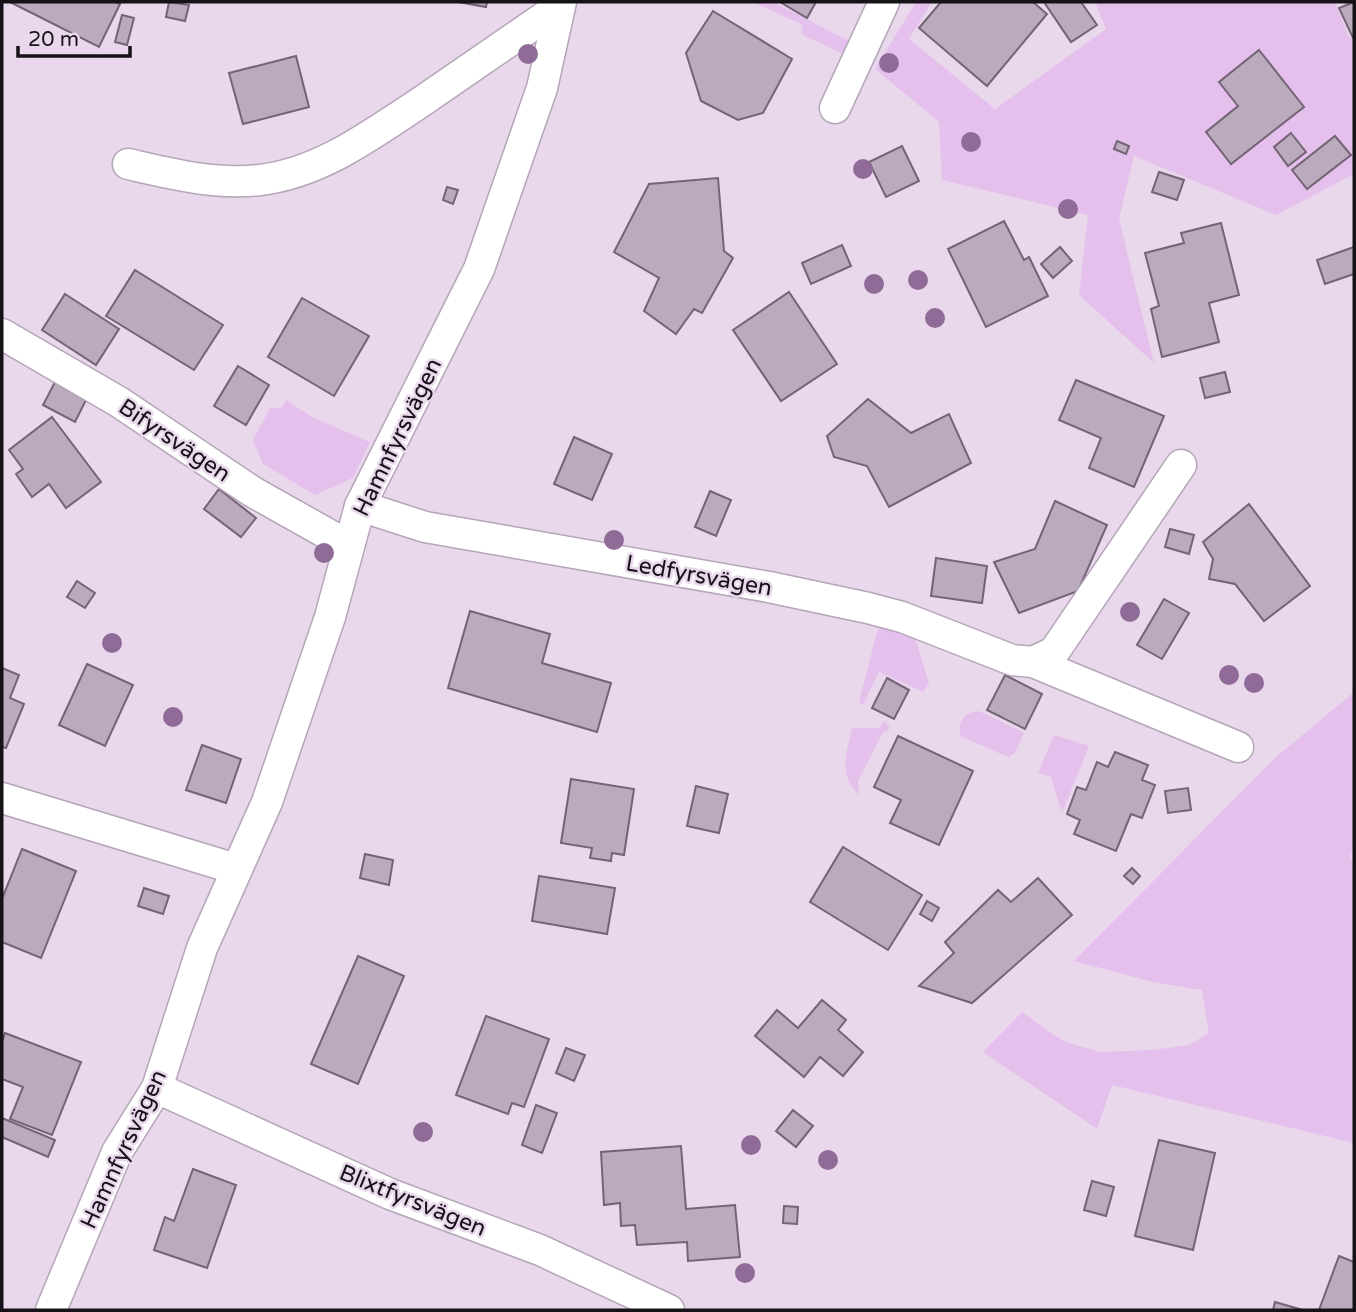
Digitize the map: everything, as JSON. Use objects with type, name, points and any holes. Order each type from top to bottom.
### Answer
[{"type":"street","points":[[835,108],[884,2]]},
{"type":"street","name":"Hamnfyrsvägen","points":[[128,164],[178,176],[241,181],[281,177],[316,166],[383,127],[560,4]]},
{"type":"street","name":"Hamnfyrsvägen","points":[[51,1310],[117,1152],[157,1088],[202,948],[267,802],[330,617],[360,506],[479,269],[542,88],[560,4]]},
{"type":"street","name":"Bifyrsvägen","points":[[2,334],[119,402],[253,492],[349,545]]},
{"type":"street","points":[[1034,662],[1054,652],[1181,465]]},
{"type":"street","name":"Ledfyrsvägen","points":[[360,506],[425,527],[769,587],[902,617],[1012,660],[1034,662],[1238,747]]},
{"type":"street","points":[[2,798],[236,869]]},
{"type":"street","name":"Blixtfyrsvägen","points":[[157,1088],[390,1194],[540,1250],[669,1310]]},
{"type":"shaded area","points":[[753,2],[773,2],[849,41],[850,55],[801,34],[803,25]]},
{"type":"shaded area","points":[[916,2],[932,2],[909,39],[995,109],[1106,29],[1095,2],[1335,2],[1349,37],[1354,41],[1354,174],[1276,215],[1134,156],[1119,219],[1154,363],[1079,295],[1088,215],[942,180],[939,122],[875,69]]},
{"type":"shaded area","points":[[286,400],[314,418],[370,442],[353,478],[315,495],[263,464],[253,440],[270,408],[282,408]]},
{"type":"shaded area","points":[[883,624],[915,638],[929,683],[923,692],[879,672],[863,705],[860,698],[877,632]]},
{"type":"shaded area","points":[[1354,692],[1354,850],[1350,856],[1354,865],[1354,1143],[1112,1085],[1097,1129],[983,1052],[1022,1012],[1063,1041],[1100,1052],[1189,1045],[1209,1033],[1202,990],[1153,982],[1074,961],[1276,757]]},
{"type":"shaded area","points":[[979,711],[1024,733],[1014,754],[1008,757],[960,736],[963,718]]},
{"type":"shaded area","points":[[884,721],[890,727],[883,732],[858,781],[859,795],[848,780],[845,763],[852,728],[879,728]]},
{"type":"shaded area","points":[[1054,735],[1089,746],[1062,813],[1051,777],[1038,773]]},
{"type":"building","points":[[10,2],[114,2],[120,4],[99,47]]},
{"type":"building","points":[[169,2],[189,5],[185,21],[166,17]]},
{"type":"building","points":[[458,2],[487,2],[486,7]]},
{"type":"building","points":[[780,2],[816,2],[807,18]]},
{"type":"building","points":[[941,2],[1033,2],[1047,14],[987,86],[919,28]]},
{"type":"building","points":[[1044,2],[1081,2],[1097,25],[1071,42]]},
{"type":"building","points":[[1354,2],[1354,38],[1353,38],[1339,8]]},
{"type":"building","points":[[713,11],[792,59],[763,113],[738,120],[701,101],[686,53]]},
{"type":"building","points":[[122,15],[134,18],[127,45],[115,42]]},
{"type":"building","points":[[1259,50],[1304,107],[1231,164],[1206,132],[1238,106],[1219,82]]},
{"type":"building","points":[[296,56],[309,107],[243,124],[229,73]]},
{"type":"building","points":[[1291,133],[1306,152],[1288,166],[1274,147]]},
{"type":"building","points":[[1335,136],[1351,155],[1307,189],[1292,170]]},
{"type":"building","points":[[1117,141],[1129,146],[1126,154],[1114,149]]},
{"type":"building","points":[[902,146],[919,181],[886,197],[869,162]]},
{"type":"building","points":[[1159,172],[1184,180],[1177,200],[1152,192]]},
{"type":"building","points":[[718,178],[724,251],[733,258],[702,313],[694,309],[676,334],[644,311],[659,278],[614,252],[649,184]]},
{"type":"building","points":[[447,187],[458,190],[453,204],[443,200]]},
{"type":"building","points":[[1004,221],[1024,260],[1029,257],[1048,296],[986,327],[948,249]]},
{"type":"building","points":[[1221,223],[1239,295],[1209,303],[1219,342],[1162,357],[1151,309],[1159,306],[1145,253],[1184,243],[1181,233]]},
{"type":"building","points":[[842,245],[851,266],[811,284],[802,263]]},
{"type":"building","points":[[1060,247],[1072,261],[1053,278],[1041,264]]},
{"type":"building","points":[[1354,247],[1354,274],[1325,284],[1317,260]]},
{"type":"building","points":[[135,270],[223,325],[194,370],[106,316]]},
{"type":"building","points":[[789,292],[837,364],[781,401],[733,330]]},
{"type":"building","points":[[65,294],[119,329],[96,365],[42,330]]},
{"type":"building","points":[[302,298],[369,336],[334,396],[268,357]]},
{"type":"building","points":[[238,366],[269,385],[246,425],[214,406]]},
{"type":"building","points":[[1225,372],[1230,392],[1205,398],[1200,378]]},
{"type":"building","points":[[1076,380],[1164,416],[1134,487],[1089,468],[1101,438],[1059,420]]},
{"type":"building","points":[[55,382],[87,398],[75,422],[43,405]]},
{"type":"building","points":[[868,399],[911,433],[949,414],[971,463],[889,507],[867,466],[834,457],[827,436]]},
{"type":"building","points":[[52,417],[101,482],[66,508],[49,484],[32,497],[16,474],[23,469],[9,450]]},
{"type":"building","points":[[574,437],[612,454],[592,500],[554,484]]},
{"type":"building","points":[[219,489],[256,518],[241,537],[204,509]]},
{"type":"building","points":[[710,491],[731,500],[716,536],[695,527]]},
{"type":"building","points":[[1055,501],[1107,525],[1078,591],[1019,613],[994,562],[1035,549]]},
{"type":"building","points":[[1249,504],[1310,586],[1264,621],[1235,584],[1209,579],[1213,559],[1203,542]]},
{"type":"building","points":[[1170,529],[1194,535],[1189,554],[1165,547]]},
{"type":"building","points":[[936,558],[987,566],[982,603],[931,596]]},
{"type":"building","points":[[77,581],[95,593],[85,608],[67,597]]},
{"type":"building","points":[[1164,599],[1189,613],[1162,659],[1137,645]]},
{"type":"building","points":[[470,611],[550,634],[542,663],[611,683],[597,732],[448,688]]},
{"type":"building","points":[[87,664],[133,685],[105,746],[59,725]]},
{"type":"building","points":[[2,668],[19,675],[10,698],[24,704],[6,748],[2,747]]},
{"type":"building","points":[[1005,675],[1042,694],[1025,729],[987,710]]},
{"type":"building","points":[[887,678],[909,690],[894,719],[872,708]]},
{"type":"building","points":[[898,736],[973,771],[939,845],[890,823],[901,800],[874,787]]},
{"type":"building","points":[[202,745],[241,759],[226,803],[186,790]]},
{"type":"building","points":[[1115,752],[1148,765],[1142,780],[1155,785],[1142,818],[1131,814],[1116,851],[1074,834],[1080,820],[1067,814],[1077,787],[1086,790],[1097,762],[1108,767]]},
{"type":"building","points":[[571,779],[634,789],[624,855],[612,853],[611,861],[590,858],[592,848],[561,843]]},
{"type":"building","points":[[696,786],[728,794],[719,833],[687,826]]},
{"type":"building","points":[[1188,788],[1191,810],[1168,813],[1165,791]]},
{"type":"building","points":[[843,847],[922,895],[888,950],[810,902]]},
{"type":"building","points":[[22,849],[76,871],[41,958],[2,942],[2,899]]},
{"type":"building","points":[[365,854],[393,860],[389,885],[360,878]]},
{"type":"building","points":[[1132,868],[1140,876],[1133,884],[1124,876]]},
{"type":"building","points":[[539,876],[615,888],[607,934],[532,921]]},
{"type":"building","points":[[1038,878],[1072,915],[972,1003],[919,986],[954,953],[945,942],[998,890],[1011,902]]},
{"type":"building","points":[[144,888],[169,896],[163,914],[138,906]]},
{"type":"building","points":[[927,901],[939,908],[932,921],[920,914]]},
{"type":"building","points":[[358,956],[404,976],[358,1084],[311,1064]]},
{"type":"building","points":[[822,1000],[846,1020],[838,1030],[863,1052],[843,1076],[820,1057],[804,1077],[755,1036],[777,1010],[798,1028]]},
{"type":"building","points":[[486,1016],[549,1039],[524,1107],[512,1103],[508,1114],[456,1095]]},
{"type":"building","points":[[5,1033],[81,1062],[52,1135],[10,1119],[23,1087],[2,1079],[2,1042]]},
{"type":"building","points":[[566,1048],[585,1055],[574,1081],[556,1073]]},
{"type":"building","points":[[536,1105],[557,1113],[542,1153],[522,1145]]},
{"type":"building","points":[[793,1110],[813,1126],[796,1147],[776,1131]]},
{"type":"building","points":[[2,1118],[55,1140],[48,1157],[2,1137]]},
{"type":"building","points":[[1159,1140],[1215,1153],[1193,1250],[1135,1236]]},
{"type":"building","points":[[681,1146],[686,1209],[735,1205],[740,1257],[688,1261],[687,1242],[637,1245],[635,1225],[621,1226],[620,1203],[604,1205],[601,1152]]},
{"type":"building","points":[[193,1169],[236,1185],[207,1268],[154,1250],[165,1217],[174,1221]]},
{"type":"building","points":[[1092,1181],[1114,1187],[1106,1216],[1084,1210]]},
{"type":"building","points":[[784,1206],[798,1207],[797,1224],[783,1223]]},
{"type":"building","points":[[1339,1256],[1354,1262],[1354,1310],[1319,1310]]},
{"type":"building","points":[[1275,1302],[1303,1310],[1273,1310]]}]
